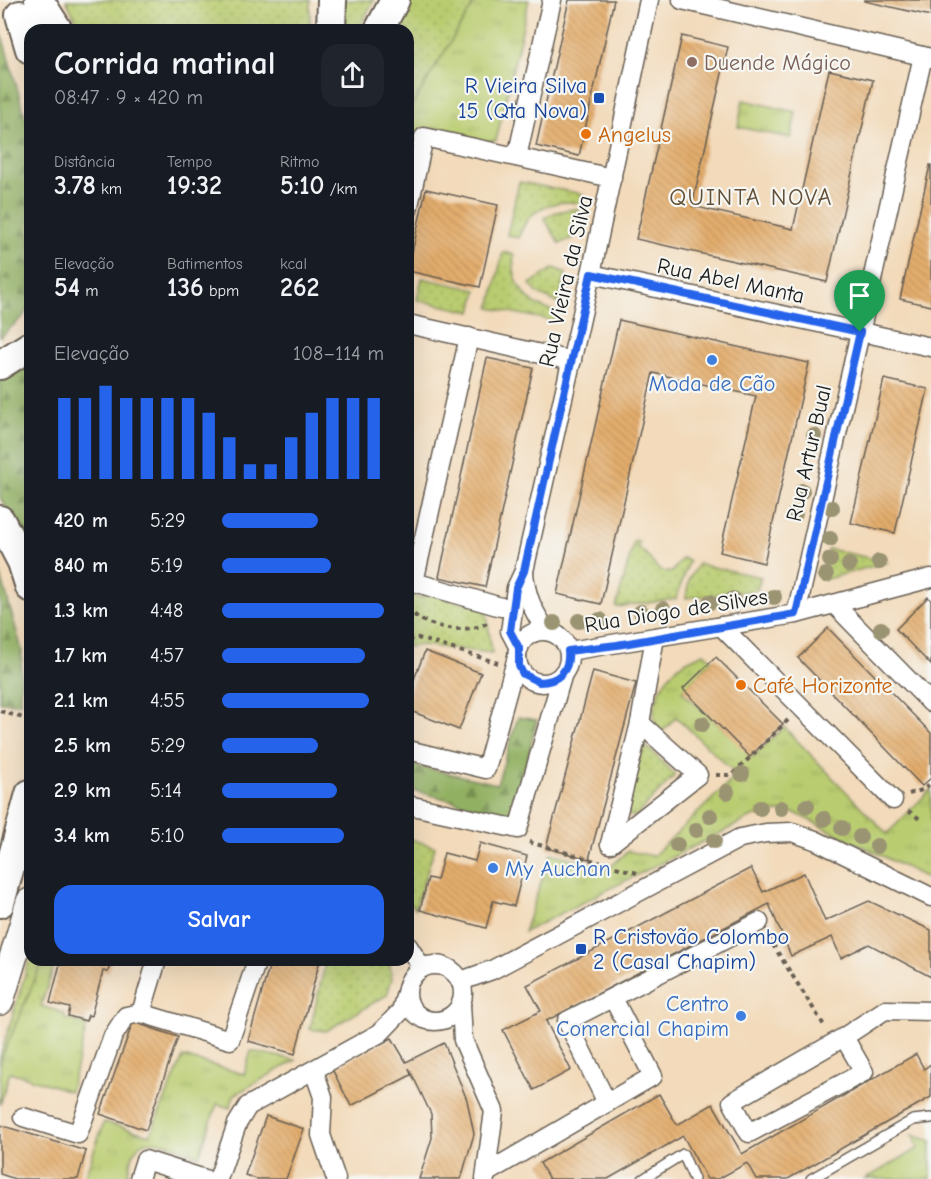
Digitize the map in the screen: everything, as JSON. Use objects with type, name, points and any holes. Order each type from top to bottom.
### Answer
[{"type":"highway","points":[[332,0],[332,24]]},
{"type":"highway","points":[[382,24],[395,0]]},
{"type":"highway","points":[[28,10],[49,24]]},
{"type":"highway","points":[[0,365],[24,350]]},
{"type":"highway","points":[[0,520],[24,568]]},
{"type":"highway","points":[[0,903],[24,816]]},
{"type":"main road","points":[[28,10],[43,24]]},
{"type":"main road","points":[[0,917],[24,845]]},
{"type":"main road","points":[[0,1001],[24,923]]},
{"type":"street","points":[[517,157],[552,0]]},
{"type":"street","name":"Rua Vieira da Silva","points":[[516,658],[507,607],[524,571],[572,361],[649,0]]},
{"type":"street","points":[[682,0],[927,57]]},
{"type":"street","name":"Rua Artur Bual","points":[[796,614],[860,332],[927,57]]},
{"type":"street","points":[[414,182],[424,136],[612,178]]},
{"type":"street","name":"Rua Abel Manta","points":[[591,274],[931,347]]},
{"type":"street","points":[[414,325],[572,361]]},
{"type":"street","points":[[469,337],[414,582],[507,607]]},
{"type":"street","name":"Rua Vieira da Silva","points":[[524,571],[525,592],[534,614],[547,631]]},
{"type":"street","name":"Rua Diogo de Silves","points":[[568,651],[796,614],[931,578]]},
{"type":"street","points":[[834,604],[931,703]]},
{"type":"street","points":[[721,626],[893,800]]},
{"type":"street","points":[[414,751],[486,769],[516,658],[529,634],[547,631]]},
{"type":"street","name":"Rua Diogo de Silves","points":[[518,829],[569,659],[568,651],[561,638],[547,631]]},
{"type":"street","points":[[640,723],[698,775],[610,844],[640,723],[656,637]]},
{"type":"street","points":[[516,658],[523,674],[539,682],[557,679],[563,673]]},
{"type":"street","points":[[414,806],[518,829]]},
{"type":"street","points":[[461,981],[492,970],[740,838],[766,833],[792,832],[815,840],[931,897]]},
{"type":"street","points":[[607,1103],[567,1021],[759,922]]},
{"type":"street","points":[[414,956],[422,969]]},
{"type":"street","points":[[218,1179],[237,1124],[248,1106],[380,1033],[393,1022],[400,1011],[414,974],[433,965],[444,966],[454,972],[461,981],[463,1040],[494,1112],[486,1175]]},
{"type":"street","points":[[141,1013],[155,966]]},
{"type":"street","points":[[23,1117],[78,1134],[113,1036],[126,1016],[141,1013],[231,1040],[255,966]]},
{"type":"street","points":[[407,989],[410,1007],[415,1014],[432,1022],[450,1018],[461,1004]]},
{"type":"street","points":[[486,1175],[653,1076],[613,998]]},
{"type":"street","points":[[840,1040],[864,1071],[749,1133],[732,1102],[840,1040],[885,1010],[931,1011]]},
{"type":"street","points":[[314,1071],[323,1096],[321,1135],[336,1179]]},
{"type":"street","points":[[139,1179],[146,1160],[205,1179]]},
{"type":"lane","points":[[811,1179],[913,1120],[931,1118]]},
{"type":"lane","points":[[643,1179],[682,1154],[694,1179]]},
{"type":"path","points":[[414,616],[433,626],[450,629],[484,625],[507,607]]},
{"type":"path","points":[[414,639],[516,658]]},
{"type":"path","points":[[0,711],[24,718]]},
{"type":"path","points":[[698,775],[732,775],[782,726]]},
{"type":"path","points":[[925,789],[931,782]]},
{"type":"path","points":[[518,829],[531,845],[661,880]]},
{"type":"path","points":[[759,922],[840,1040]]},
{"type":"green space","points":[[66,0],[310,0],[310,24],[78,24]]},
{"type":"green space","points":[[343,0],[374,0],[361,24],[345,24]]},
{"type":"green space","points":[[407,0],[478,0],[414,102],[414,24],[395,24]]},
{"type":"green space","points":[[476,0],[529,0],[496,141],[474,139],[437,129],[414,134],[414,102]]},
{"type":"green space","points":[[0,28],[24,112],[24,315],[0,337]]},
{"type":"green space","points":[[743,100],[796,112],[791,138],[738,127]]},
{"type":"green space","points":[[519,182],[583,194],[581,203],[560,203],[542,208],[528,220],[519,238],[507,235]]},
{"type":"green space","points":[[579,210],[572,238],[560,244],[544,218],[556,212]]},
{"type":"green space","points":[[503,252],[514,255],[515,275],[523,292],[537,305],[557,312],[554,321],[490,308]]},
{"type":"green space","points":[[554,268],[566,273],[558,303],[538,294],[530,284]]},
{"type":"green space","points":[[422,278],[477,290],[472,312],[417,300]]},
{"type":"green space","points":[[24,366],[24,543],[14,519],[0,498],[0,381],[17,373]]},
{"type":"green space","points":[[634,541],[639,541],[637,547],[657,567],[666,572],[672,572],[682,558],[689,561],[676,599],[616,607]]},
{"type":"green space","points":[[828,549],[888,562],[823,580]]},
{"type":"green space","points":[[698,564],[761,577],[757,590],[686,598],[689,579]]},
{"type":"green space","points":[[0,572],[22,650],[20,703],[0,702]]},
{"type":"green space","points":[[424,593],[486,608],[492,653],[414,646],[414,596],[423,598]]},
{"type":"green space","points":[[704,653],[712,660],[682,691],[753,757],[784,727],[887,834],[931,789],[931,880],[795,813],[777,812],[752,817],[524,932],[551,853],[609,868],[628,851],[653,856],[737,775],[676,717],[661,733],[656,725],[654,707],[666,680],[681,664]]},
{"type":"green space","points":[[518,717],[537,720],[513,817],[414,791],[414,765],[497,784]]},
{"type":"green space","points":[[647,747],[675,775],[636,816],[629,816],[627,811],[642,748]]},
{"type":"green space","points":[[414,840],[435,847],[414,907]]},
{"type":"green space","points":[[28,966],[40,966],[0,1063]]},
{"type":"green space","points":[[40,966],[54,966],[41,1006],[64,1013],[64,1018],[87,1025],[70,1091],[10,1072],[0,1105],[0,1062]]},
{"type":"green space","points":[[325,966],[390,966],[392,978],[387,995],[326,1031],[310,1029]]},
{"type":"green space","points":[[251,1051],[296,1060],[234,1095],[230,1108],[217,1104],[199,1156],[167,1144],[150,1141],[142,1143],[135,1151],[126,1179],[84,1179],[104,1122],[150,1135],[183,1057],[244,1074]]},
{"type":"green space","points":[[912,1135],[931,1141],[931,1179],[865,1179],[919,1148]]},
{"type":"building","points":[[569,0],[614,0],[579,156],[536,146]]},
{"type":"building","points":[[931,0],[931,16],[864,1]]},
{"type":"building","points":[[682,36],[728,47],[692,206],[793,229],[829,70],[873,80],[827,282],[636,239]]},
{"type":"building","points":[[931,165],[931,306],[900,299]]},
{"type":"building","points":[[426,189],[498,205],[480,287],[414,272],[414,244]]},
{"type":"building","points":[[619,320],[809,363],[764,563],[720,552],[756,396],[653,373],[601,604],[557,594]]},
{"type":"building","points":[[487,358],[533,368],[485,587],[439,577]]},
{"type":"building","points":[[884,379],[928,389],[895,533],[851,523]]},
{"type":"building","points":[[928,597],[931,600],[931,665],[896,629]]},
{"type":"building","points":[[828,628],[931,733],[931,778],[922,786],[798,658]]},
{"type":"building","points":[[425,651],[481,673],[459,730],[414,712],[414,679]]},
{"type":"building","points":[[716,657],[783,724],[750,757],[683,689]]},
{"type":"building","points":[[593,671],[636,683],[589,859],[546,848]]},
{"type":"building","points":[[480,843],[527,856],[514,906],[493,901],[486,928],[420,910],[428,878],[437,880],[444,853],[475,861]]},
{"type":"building","points":[[751,868],[763,892],[804,873],[825,921],[869,901],[931,930],[931,977],[869,944],[841,958],[832,937],[791,956],[769,904],[546,1021],[571,1070],[534,1090],[503,1030],[541,1011],[527,985]]},
{"type":"building","points":[[59,966],[110,966],[108,972],[103,971],[91,1016],[88,1015],[86,1021],[68,1016],[70,1008],[50,1003]]},
{"type":"building","points":[[269,966],[318,966],[295,1054],[248,1041]]},
{"type":"building","points":[[133,1022],[178,1037],[146,1130],[100,1114]]},
{"type":"building","points":[[392,1038],[406,1062],[444,1043],[467,1100],[474,1134],[461,1179],[419,1179],[432,1138],[431,1114],[409,1068],[411,1075],[351,1106],[332,1069]]},
{"type":"building","points":[[916,1054],[924,1069],[931,1064],[931,1097],[788,1179],[756,1179],[747,1163],[718,1179],[707,1179],[683,1136],[608,1179],[549,1179],[540,1163],[659,1094],[677,1125],[713,1104],[742,1154]]},
{"type":"building","points":[[266,1116],[304,1129],[286,1179],[257,1179],[245,1175]]},
{"type":"building","points":[[0,1125],[86,1151],[78,1179],[15,1179],[0,1174]]},
{"type":"place","name":"Duende Mágico","points":[[692,62]]},
{"type":"place","name":"R Vieira Silva 15 (Qta Nova)","points":[[599,98]]},
{"type":"place","name":"Angelus","points":[[586,134]]},
{"type":"place","name":"Moda de Cão","points":[[712,360]]},
{"type":"place","name":"Café Horizonte","points":[[741,685]]},
{"type":"place","name":"My Auchan","points":[[493,868]]},
{"type":"place","name":"R Cristovão Colombo 2 (Casal Chapim)","points":[[581,949]]},
{"type":"place","name":"Centro Comercial Chapim","points":[[741,1016]]},
{"type":"district","name":"QUINTA NOVA","points":[[751,197]]},
{"type":"route","points":[[591,274],[860,332],[796,614],[617,645],[568,651],[569,659],[563,673],[557,679],[548,682],[531,680],[523,674],[517,657],[519,648],[510,631],[512,607],[516,588],[524,571],[591,274]]}]
